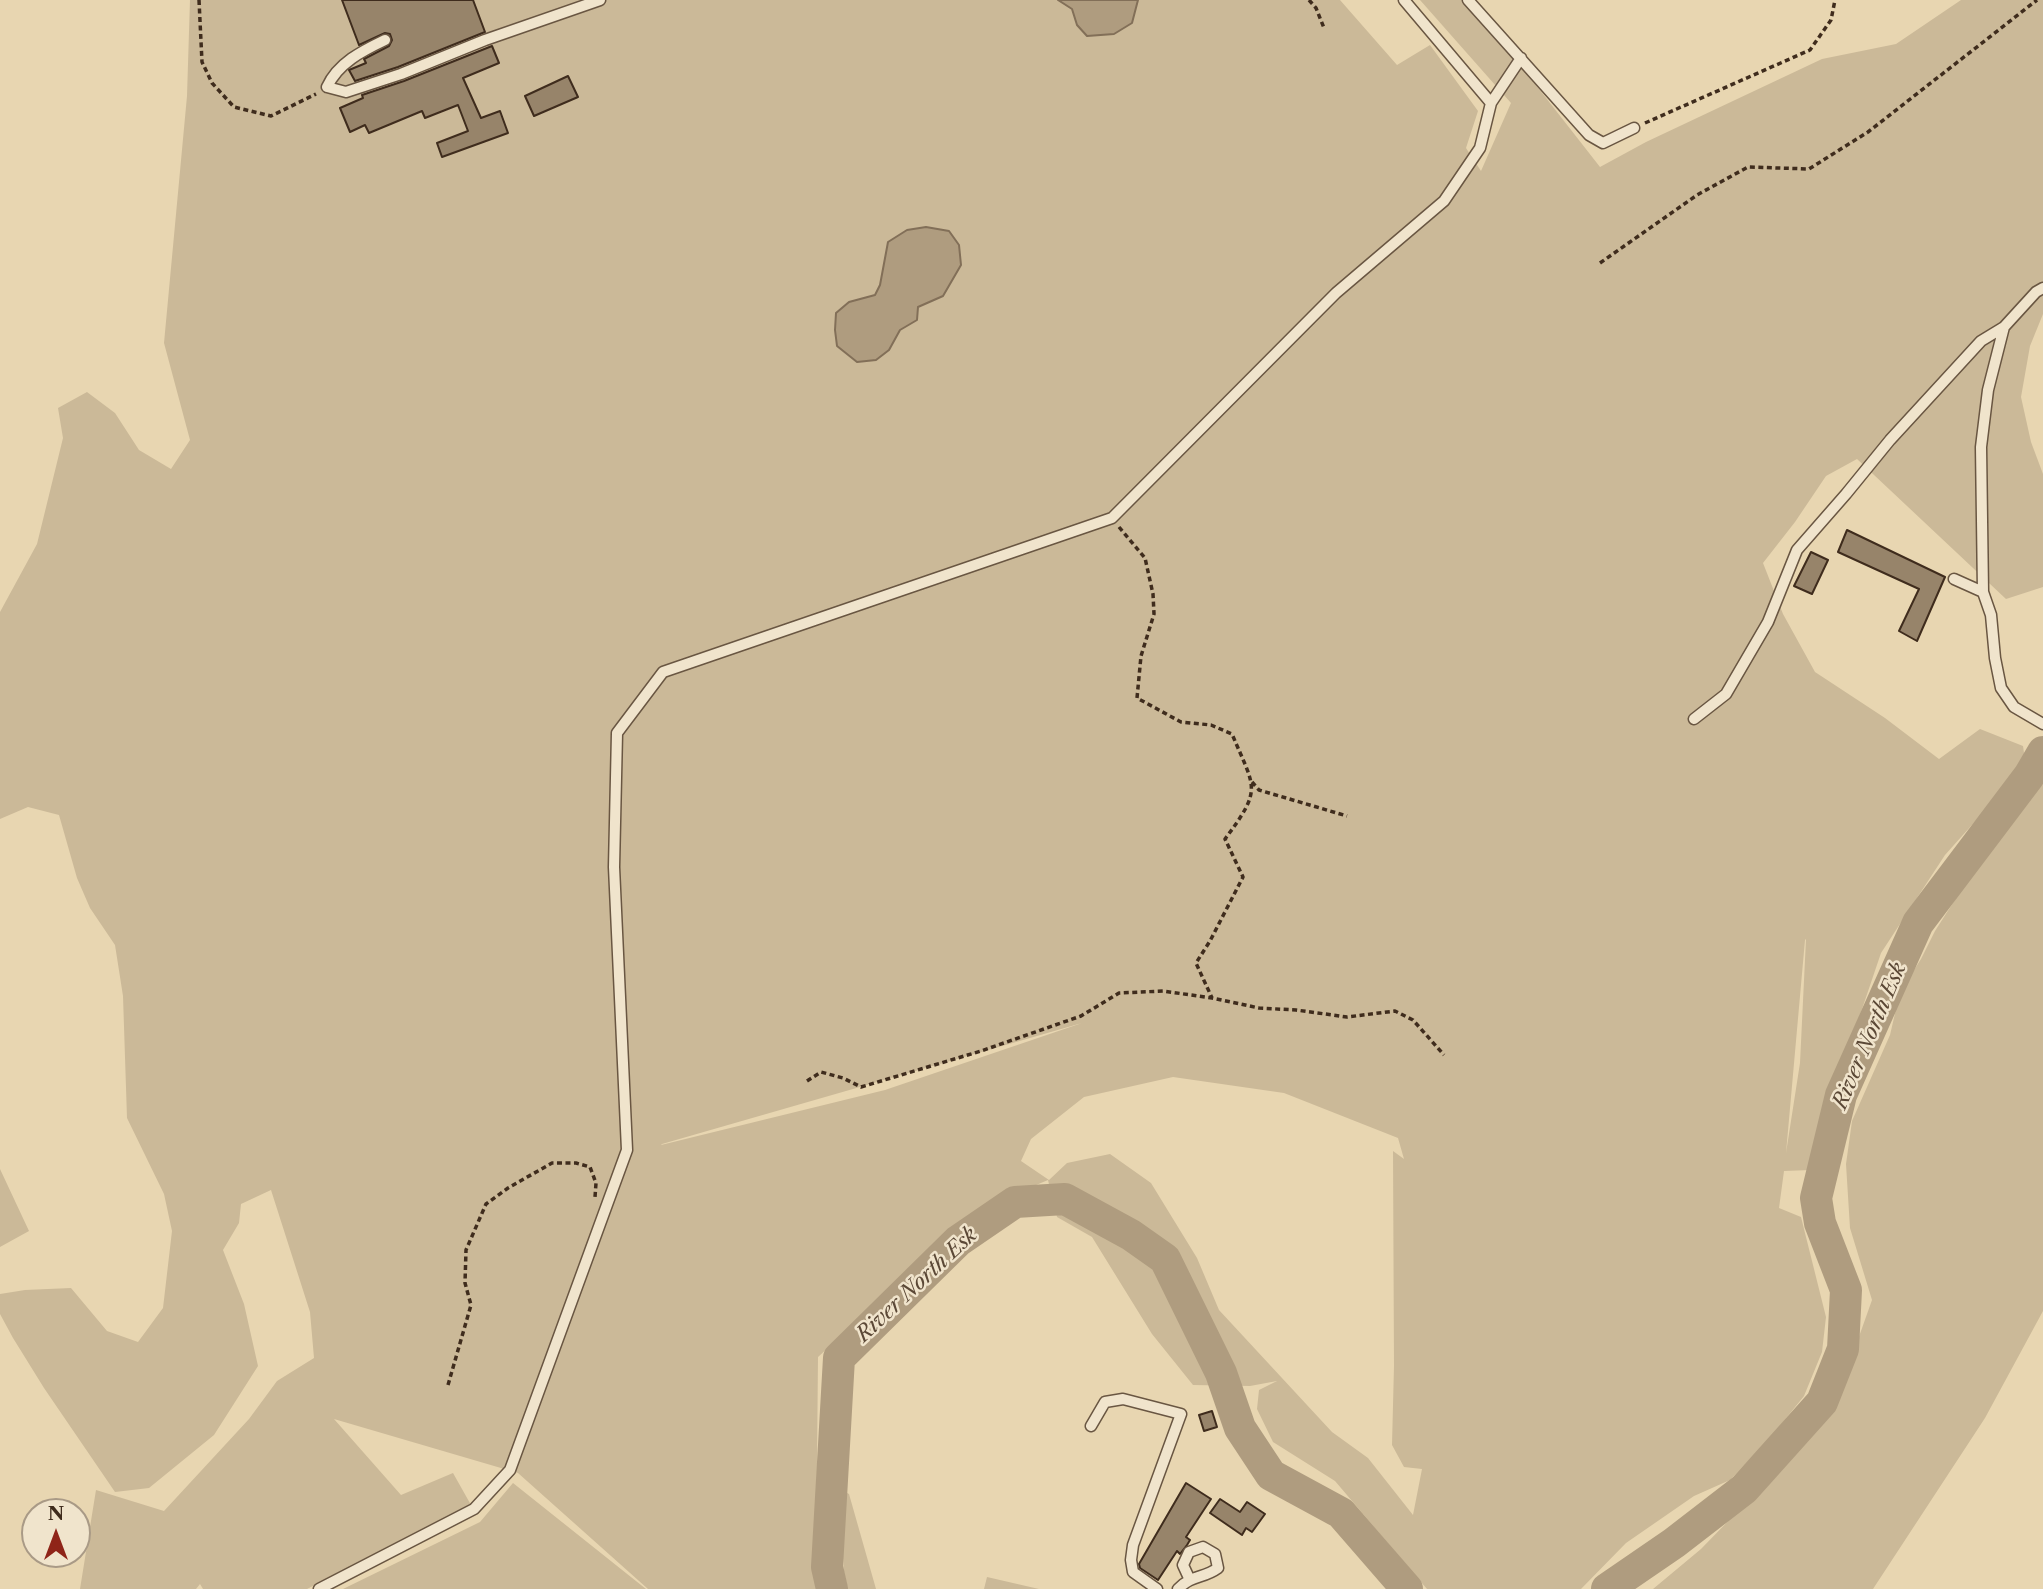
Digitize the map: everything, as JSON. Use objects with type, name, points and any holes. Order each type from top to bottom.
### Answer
[{"type":"lane","points":[[384,40],[355,55],[331,77],[327,87],[346,92],[600,0]]},
{"type":"lane","points":[[1404,0],[1491,103]]},
{"type":"lane","points":[[1468,0],[1589,135],[1603,142],[1634,128]]},
{"type":"lane","points":[[319,1589],[474,1509],[510,1470],[627,1150],[614,867],[617,733],[663,672],[1112,518],[1336,293],[1444,201],[1480,148],[1491,103],[1521,58]]},
{"type":"lane","points":[[1694,719],[1726,694],[1768,622],[1797,550],[1890,440],[1981,341],[2004,327],[2036,292],[2043,288]]},
{"type":"lane","points":[[2004,327],[1988,390],[1981,447],[1983,592],[1991,615],[2001,688],[2014,706],[2041,723]]},
{"type":"lane","points":[[1954,579],[1983,592]]},
{"type":"lane","points":[[1091,1426],[1105,1402],[1123,1399],[1181,1414],[1133,1545],[1133,1572],[1157,1589]]},
{"type":"lane","points":[[1178,1589],[1189,1578]]},
{"type":"path","points":[[199,0],[202,62],[212,83],[234,107],[271,116],[327,87]]},
{"type":"path","points":[[1310,0],[1324,27]]},
{"type":"path","points":[[1634,128],[1810,50],[1831,20],[1835,0]]},
{"type":"path","points":[[1600,263],[1697,195],[1748,167],[1809,169],[1868,132],[2037,0]]},
{"type":"path","points":[[1112,518],[1145,558],[1153,594],[1154,614],[1141,656],[1137,698],[1181,722],[1211,725],[1232,734],[1252,782],[1253,794],[1225,839],[1243,877],[1196,963],[1212,998]]},
{"type":"path","points":[[1252,782],[1259,790],[1347,816]]},
{"type":"path","points":[[807,1081],[821,1072],[862,1087],[981,1051],[1082,1016],[1119,993],[1163,991],[1212,998],[1259,1009],[1296,1010],[1347,1017],[1395,1011],[1413,1020],[1444,1055]]},
{"type":"path","points":[[448,1385],[471,1305],[465,1283],[466,1251],[486,1204],[552,1163],[576,1163],[590,1167],[596,1183],[594,1217],[600,1224]]},
{"type":"shaded area","points":[[190,0],[1340,0],[1397,65],[1430,45],[1478,111],[1466,148],[1481,171],[1511,103],[1420,0],[1462,0],[1539,89],[1600,167],[1646,142],[1822,59],[1896,44],[1961,0],[2043,0],[2043,314],[2030,346],[2021,397],[2031,442],[2043,474],[2043,587],[2006,599],[1857,459],[1826,476],[1763,563],[1783,614],[1815,672],[1885,718],[1939,759],[1980,729],[2023,746],[2025,760],[1945,855],[1881,953],[1861,1012],[1831,1083],[1810,1170],[1784,1171],[1779,1208],[1801,1217],[1826,1317],[1822,1352],[1804,1396],[1770,1438],[1730,1480],[1694,1496],[1626,1543],[1581,1589],[1427,1589],[1335,1481],[1273,1442],[1257,1409],[1259,1390],[1277,1381],[1250,1386],[1193,1385],[1152,1334],[1092,1237],[1057,1217],[1048,1180],[998,1201],[952,1235],[818,1357],[816,1568],[821,1589],[648,1589],[518,1473],[334,1419],[401,1495],[453,1473],[471,1505],[307,1589],[203,1589],[200,1584],[196,1589],[80,1589],[83,1568],[91,1568],[91,1521],[96,1490],[164,1511],[249,1419],[277,1381],[314,1358],[310,1312],[271,1190],[241,1204],[239,1223],[223,1250],[244,1304],[258,1366],[214,1435],[149,1488],[115,1492],[44,1388],[0,1314],[0,1294],[71,1288],[107,1331],[138,1342],[163,1308],[172,1231],[164,1194],[127,1118],[123,996],[115,945],[90,908],[77,878],[59,815],[28,807],[0,819],[0,612],[37,544],[63,438],[58,408],[87,392],[115,413],[139,450],[171,469],[190,440],[164,343],[187,96]],"holes":[[[1806,939],[1800,1063],[1786,1153]],[[1082,1023],[885,1090],[661,1145],[662,1144]],[[1173,1077],[1284,1093],[1398,1138],[1404,1159],[1393,1151],[1392,1445],[1404,1467],[1422,1469],[1413,1515],[1368,1458],[1332,1432],[1219,1310],[1197,1258],[1151,1183],[1110,1154],[1067,1163],[1049,1180],[1021,1161],[1031,1139],[1084,1097]]]},
{"type":"shaded area","points":[[1058,0],[1138,0],[1132,23],[1114,34],[1087,36],[1077,25],[1072,9]]},
{"type":"shaded area","points":[[926,227],[949,231],[959,245],[961,265],[943,296],[918,307],[917,320],[900,330],[889,350],[876,360],[857,362],[837,346],[836,313],[849,302],[875,295],[880,285],[888,242],[907,230]]},
{"type":"shaded area","points":[[2043,781],[2043,1311],[1985,1418],[1873,1589],[1653,1589],[1701,1549],[1834,1407],[1872,1300],[1850,1228],[1846,1164],[1852,1121],[1890,1035],[1900,992],[1992,842]]},
{"type":"shaded area","points":[[0,1169],[29,1231],[0,1247]]},
{"type":"shaded area","points":[[513,1483],[646,1589],[343,1589],[480,1522]]},
{"type":"shaded area","points":[[838,1488],[849,1494],[876,1589],[848,1589],[844,1572]]},
{"type":"shaded area","points":[[987,1577],[1039,1589],[984,1589]]},
{"type":"building","points":[[342,0],[473,0],[485,32],[355,81],[349,70],[366,63],[364,59],[389,46],[392,40],[390,34],[385,33],[359,45]]},
{"type":"building","points":[[492,46],[499,63],[463,78],[481,118],[500,111],[508,133],[442,157],[437,143],[468,131],[458,105],[425,118],[422,111],[369,133],[365,125],[350,132],[340,108],[363,98],[362,95]]},
{"type":"building","points":[[568,76],[578,97],[534,116],[525,96]]},
{"type":"building","points":[[1847,530],[1945,577],[1917,641],[1899,631],[1919,589],[1838,552]]},
{"type":"building","points":[[1811,552],[1828,560],[1812,594],[1794,586]]},
{"type":"building","points":[[1212,1411],[1217,1427],[1204,1431],[1199,1415]]},
{"type":"building","points":[[1186,1483],[1211,1499],[1186,1537],[1190,1540],[1187,1545],[1180,1554],[1177,1551],[1158,1580],[1140,1568],[1139,1564]]},
{"type":"building","points":[[1220,1499],[1240,1512],[1247,1502],[1265,1514],[1252,1532],[1246,1528],[1242,1535],[1210,1513]]},
{"type":"waterway","name":"River North Esk","points":[[1607,1589],[1674,1543],[1744,1489],[1822,1402],[1843,1349],[1846,1290],[1820,1223],[1816,1198],[1841,1095],[1918,923],[2029,776],[2043,752]]},
{"type":"waterway","name":"River North Esk","points":[[832,1589],[827,1567],[839,1358],[958,1241],[1015,1202],[1065,1199],[1131,1235],[1165,1259],[1221,1373],[1240,1428],[1271,1475],[1341,1513],[1407,1589]]}]
